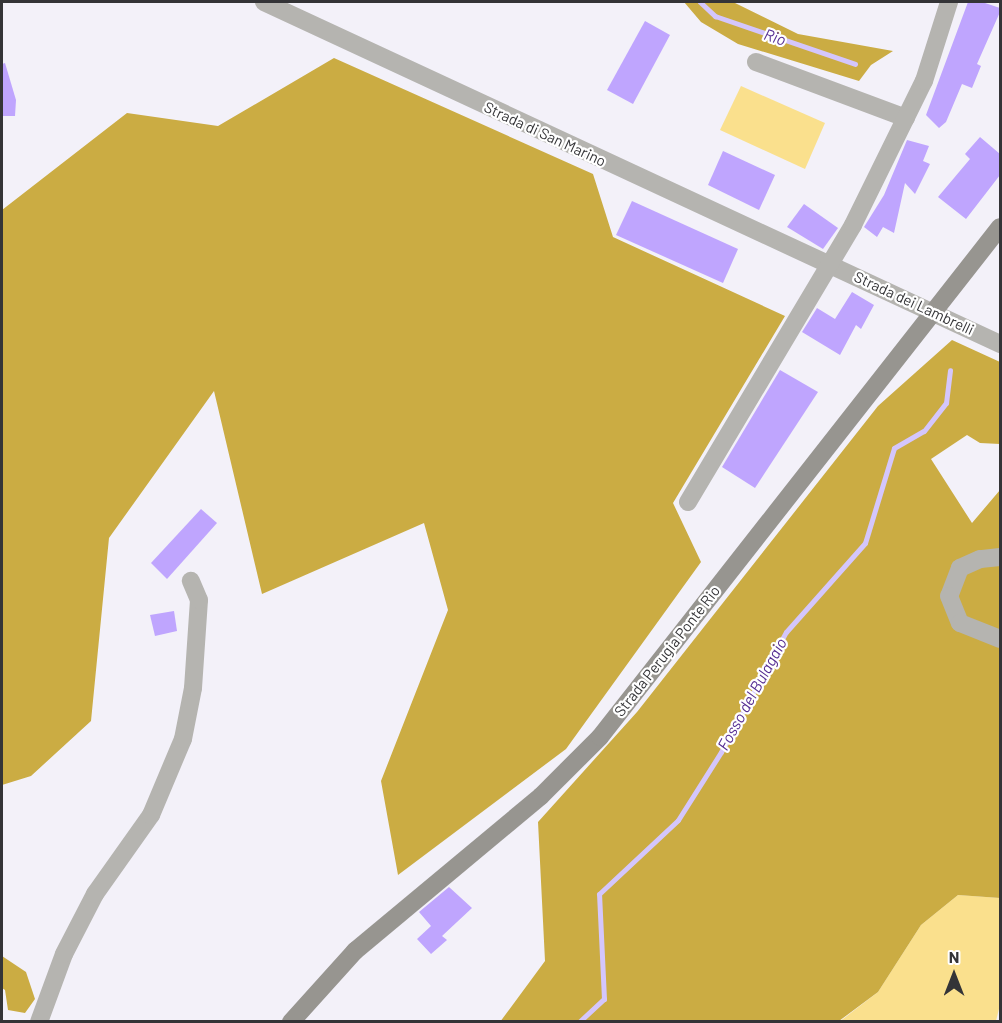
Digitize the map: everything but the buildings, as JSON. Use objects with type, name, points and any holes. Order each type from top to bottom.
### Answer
[{"type":"main road","name":"Strada Perugia Ponte Rio","points":[[291,1022],[355,951],[541,796],[600,736],[937,312],[998,230]]},
{"type":"street","name":"Strada di San Marino","points":[[264,2],[828,264]]},
{"type":"street","points":[[688,502],[853,225],[924,81],[949,2]]},
{"type":"street","points":[[756,62],[906,118]]},
{"type":"street","name":"Strada dei Lambrelli","points":[[828,264],[937,312],[1000,344]]},
{"type":"street","points":[[1000,558],[980,559],[960,568],[949,596],[960,624],[1000,639]]},
{"type":"street","points":[[39,1022],[64,954],[95,894],[151,814],[183,739],[192,688],[199,600],[190,581]]},
{"type":"shaded area","points":[[684,2],[733,2],[798,34],[893,51],[871,65],[859,81],[738,44],[701,22]]},
{"type":"shaded area","points":[[334,58],[593,174],[613,237],[785,316],[673,503],[701,562],[566,749],[398,875],[381,781],[448,610],[424,523],[262,594],[214,391],[109,538],[91,721],[31,776],[2,785],[2,210],[127,113],[218,126]]},
{"type":"shaded area","points":[[741,86],[825,123],[805,169],[720,130]]},
{"type":"shaded area","points":[[952,340],[1000,362],[1000,444],[980,443],[967,435],[931,459],[972,523],[1000,490],[1000,898],[958,895],[921,925],[878,992],[839,1021],[500,1022],[545,961],[538,822],[637,712],[878,406]]},
{"type":"shaded area","points":[[958,895],[1000,898],[1000,1005],[996,1021],[839,1022],[878,992],[921,925]]},
{"type":"shaded area","points":[[2,956],[26,972],[35,999],[25,1013],[8,1010],[5,990],[2,988]]},
{"type":"waterway","name":"Rio","points":[[700,2],[715,16],[855,64]]},
{"type":"waterway","name":"Fosso del Bulagaio","points":[[579,1022],[604,999],[599,894],[678,820],[721,752],[786,632],[865,543],[894,448],[924,431],[946,403],[950,370]]}]
